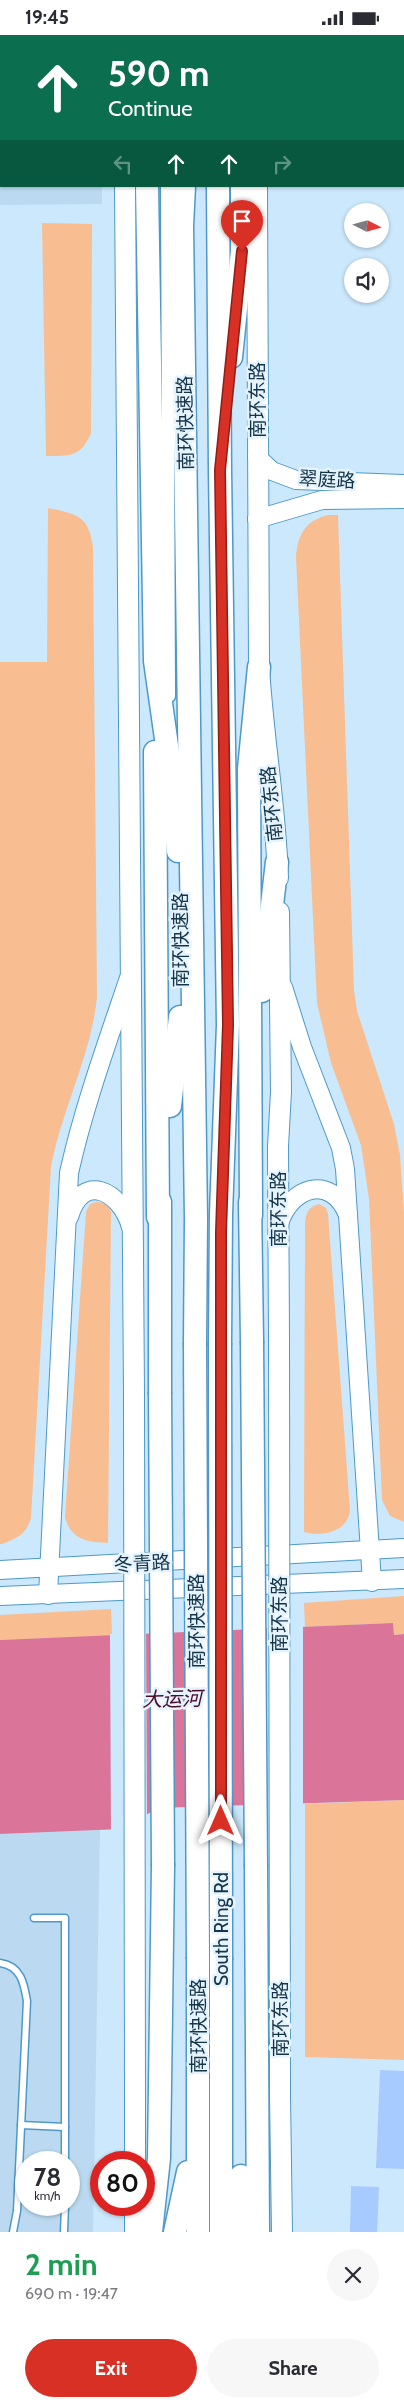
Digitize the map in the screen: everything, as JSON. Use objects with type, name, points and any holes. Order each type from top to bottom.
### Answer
[{"type":"highway","points":[[147,187],[155,661],[163,1866],[159,2158],[151,2232]]},
{"type":"highway","name":"南环快速路","points":[[184,187],[182,227],[196,1219],[198,2232]]},
{"type":"highway","name":"South Ring Rd","points":[[218,187],[228,1025],[221,1214],[220,1343],[221,2232]]},
{"type":"highway","points":[[220,470],[242,251],[242,187]]},
{"type":"highway","points":[[233,340],[239,1115]]},
{"type":"highway","points":[[155,661],[170,767],[180,866]]},
{"type":"highway","name":"南环快速路","points":[[189,661],[180,866],[180,1017],[196,1219]]},
{"type":"highway","points":[[258,2232],[249,769],[259,667]]},
{"type":"highway","points":[[250,1091],[277,862]]},
{"type":"highway","points":[[158,1217],[180,1017]]},
{"type":"highway","points":[[228,1025],[252,1215]]},
{"type":"highway","points":[[241,2232],[241,2156],[256,2033]]},
{"type":"highway","points":[[176,2232],[189,2170],[197,2102]]},
{"type":"main road","points":[[125,187],[134,1393],[135,2151]]},
{"type":"main road","name":"南环东路","points":[[257,187],[259,667],[263,733],[277,862],[280,977],[281,1092],[278,1145],[282,2232]]},
{"type":"main road","name":"翠庭路","points":[[257,457],[272,471],[296,480],[404,484]]},
{"type":"main road","name":"翠庭路","points":[[257,519],[322,500],[404,499]]},
{"type":"main road","points":[[48,1595],[68,1173],[79,1129],[131,970]]},
{"type":"main road","points":[[280,977],[302,1047],[341,1148],[345,1169],[372,1582]]},
{"type":"main road","points":[[65,1229],[76,1199],[82,1194],[96,1190],[108,1193],[119,1201],[125,1210],[133,1233]]},
{"type":"main road","points":[[279,1225],[291,1200],[307,1191],[329,1192],[341,1200],[348,1215]]},
{"type":"main road","name":"冬青路","points":[[0,1570],[404,1548]]},
{"type":"main road","name":"冬青路","points":[[0,1596],[372,1582],[404,1579]]},
{"type":"main road","points":[[135,2216],[135,2232]]},
{"type":"street","points":[[167,187],[170,767]]},
{"type":"street","points":[[178,187],[182,227]]},
{"type":"lane","points":[[34,1918],[65,1918],[65,2151]]},
{"type":"lane","points":[[0,1963],[17,1970],[24,1982],[27,2001],[17,2211],[13,2232]]},
{"type":"lane","points":[[21,2125],[65,2127]]},
{"type":"lane","points":[[64,2216],[64,2232]]},
{"type":"shaded area","points":[[0,187],[102,187],[102,204],[0,205]]},
{"type":"shaded area","points":[[42,223],[92,224],[91,433],[79,451],[62,456],[46,456]]},
{"type":"shaded area","points":[[48,508],[66,512],[80,518],[88,528],[93,547],[97,997],[89,1040],[62,1124],[51,1167],[31,1518],[27,1528],[21,1535],[0,1544],[0,662],[47,662]]},
{"type":"shaded area","points":[[328,515],[338,515],[354,990],[357,1011],[394,1124],[400,1155],[404,1213],[404,1522],[390,1516],[382,1500],[369,1199],[361,1145],[331,1063],[317,1003],[296,557],[304,530],[314,521]]},
{"type":"shaded area","points":[[96,1202],[107,1203],[111,1212],[108,1543],[93,1542],[76,1535],[71,1531],[65,1517],[86,1212],[90,1204]]},
{"type":"shaded area","points":[[319,1204],[326,1208],[328,1214],[350,1510],[348,1517],[339,1528],[318,1534],[304,1532],[305,1223],[308,1211]]},
{"type":"shaded area","points":[[404,1596],[404,1634],[394,1635],[393,1623],[305,1627],[304,1603]]},
{"type":"shaded area","points":[[111,1609],[112,1636],[0,1640],[0,1615]]},
{"type":"shaded area","points":[[404,1800],[404,2060],[305,2057],[305,1804]]},
{"type":"shaded area","points":[[100,1830],[94,2151],[90,2151],[90,2216],[93,2216],[93,2232],[0,2232],[0,1834]]},
{"type":"water","name":"大运河","points":[[393,1623],[394,1635],[404,1634],[404,1800],[158,1808],[122,1829],[0,1834],[0,1640]]},
{"type":"pier","points":[[303,1625],[303,1807],[267,1808],[267,1626]]},
{"type":"pier","points":[[146,1632],[147,1818],[123,1831],[111,1832],[110,1634]]},
{"type":"building","points":[[380,2070],[404,2071],[404,2169],[376,2168]]},
{"type":"building","points":[[351,2186],[379,2187],[377,2232],[350,2232]]},
{"type":"route","points":[[221,1821],[221,1214],[228,1025],[220,470],[242,251]]}]
